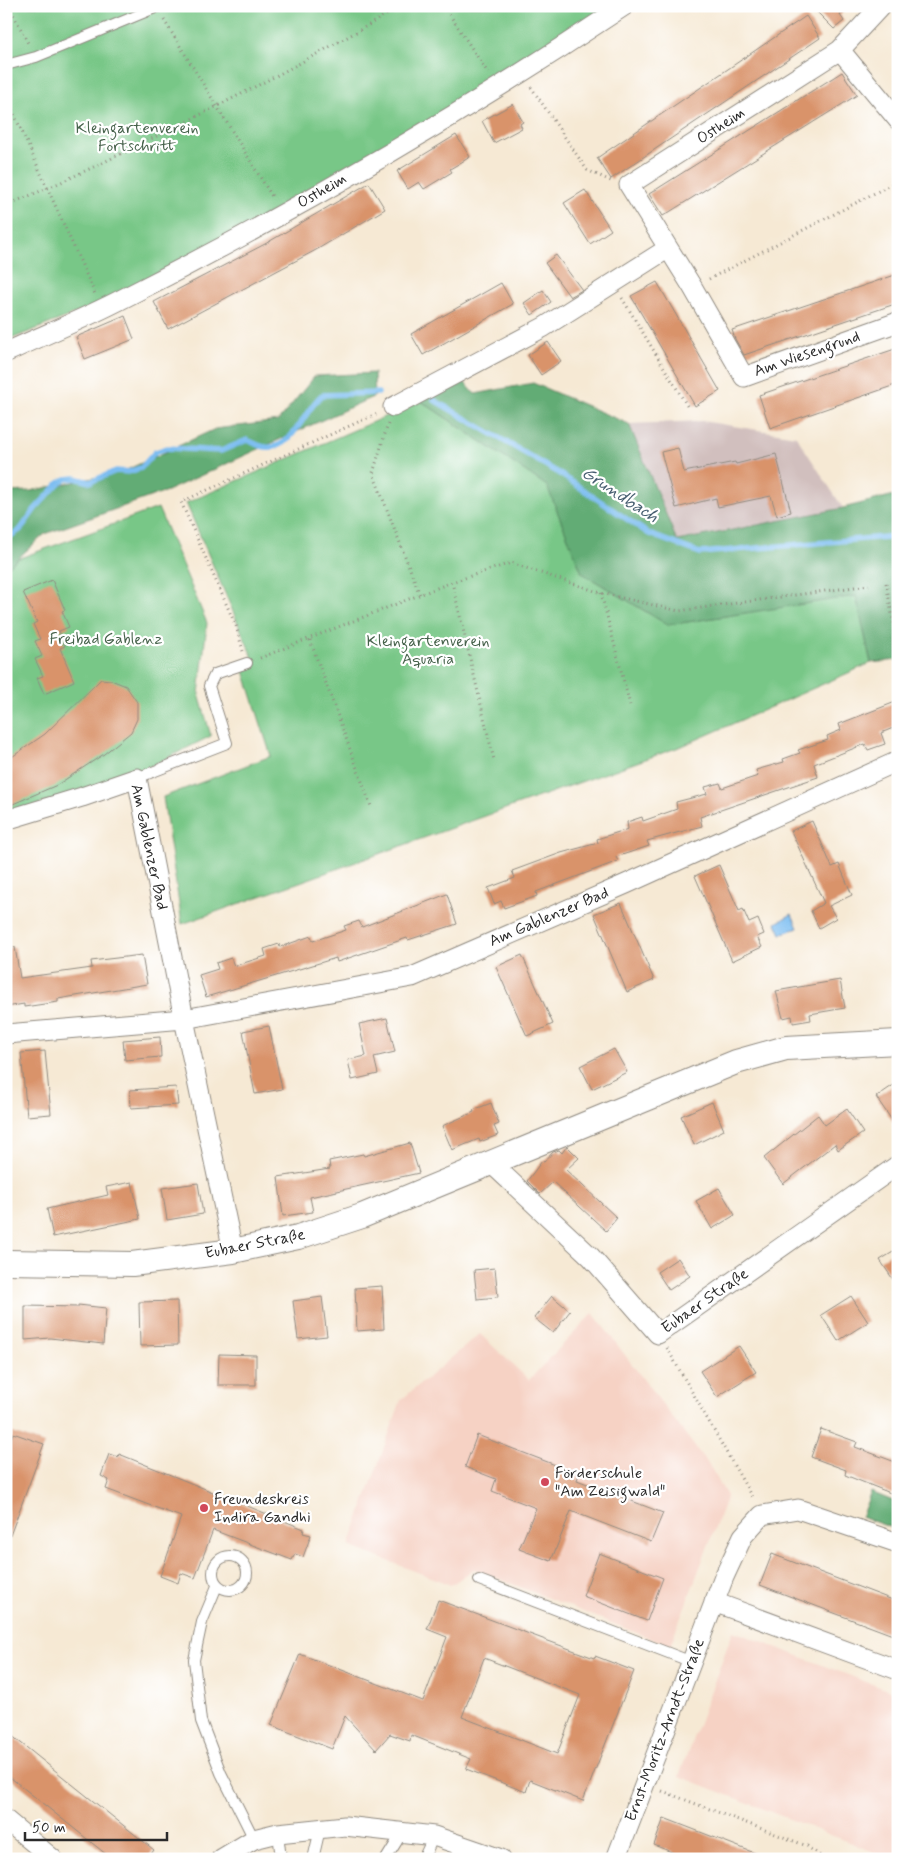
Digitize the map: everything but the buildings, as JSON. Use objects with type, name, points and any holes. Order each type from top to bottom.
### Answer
[{"type":"street","name":"Ostheim","points":[[7,352],[123,299],[283,213],[523,74],[624,6]]},
{"type":"street","name":"Ostheim","points":[[629,185],[840,50],[881,6]]},
{"type":"street","points":[[840,50],[898,120]]},
{"type":"street","points":[[393,407],[544,327],[667,249],[629,185]]},
{"type":"street","name":"Am Wiesengrund","points":[[667,249],[693,288],[744,377],[898,322]]},
{"type":"street","name":"Am Gablenzer Bad","points":[[6,1034],[184,1019],[412,976],[626,884],[898,761]]},
{"type":"street","name":"Am Gablenzer Bad","points":[[6,820],[82,798],[137,778],[184,1019],[234,1251]]},
{"type":"street","name":"Eubaer Straße","points":[[6,1262],[132,1264],[234,1251],[298,1237],[362,1216],[736,1062],[786,1048],[898,1042]]},
{"type":"street","name":"Eubaer Straße","points":[[491,1163],[591,1257],[658,1334],[898,1166]]},
{"type":"street","points":[[762,1515],[798,1509],[898,1542]]},
{"type":"street","name":"Ernst-Moritz-Arndt-Straße","points":[[616,1859],[714,1602],[743,1536],[762,1515]]},
{"type":"street","points":[[714,1602],[898,1670]]},
{"type":"street","points":[[6,1820],[54,1859]]},
{"type":"street","points":[[221,1859],[254,1839],[278,1833],[345,1826],[434,1836],[501,1859]]},
{"type":"lane","points":[[6,65],[36,57],[158,7]]},
{"type":"lane","points":[[137,778],[227,743],[209,686],[215,674],[247,663]]},
{"type":"lane","points":[[479,1580],[692,1662]]},
{"type":"lane","points":[[217,1586],[202,1622],[194,1660],[200,1721],[221,1773],[254,1839]]},
{"type":"lane","points":[[313,1859],[320,1829]]},
{"type":"lane","points":[[278,1833],[281,1859]]},
{"type":"lane","points":[[386,1859],[402,1833]]},
{"type":"lane","points":[[423,1859],[434,1836]]},
{"type":"path","points":[[9,6],[36,57]]},
{"type":"path","points":[[6,205],[49,189],[216,107],[327,50],[401,6]]},
{"type":"path","points":[[444,6],[489,75]]},
{"type":"path","points":[[158,7],[216,107],[273,199]]},
{"type":"path","points":[[523,74],[587,170],[608,181],[629,185]]},
{"type":"path","points":[[6,96],[98,301]]},
{"type":"path","points":[[693,288],[898,181]]},
{"type":"path","points":[[614,284],[689,409]]},
{"type":"path","points":[[393,407],[373,473],[420,595]]},
{"type":"path","points":[[393,407],[181,502],[236,626],[247,663],[310,640],[452,582],[511,563],[601,593],[679,611],[869,585]]},
{"type":"path","points":[[452,582],[494,760]]},
{"type":"path","points":[[886,583],[898,645]]},
{"type":"path","points":[[601,593],[630,705]]},
{"type":"path","points":[[310,640],[372,809]]},
{"type":"path","points":[[658,1334],[762,1515]]},
{"type":"path","points":[[644,1784],[807,1846],[824,1859]]},
{"type":"shaded area","points":[[702,421],[796,436],[843,508],[677,541],[629,424]]},
{"type":"shaded area","name":"Förderschule \"Am Zeisigwald\"","points":[[593,1313],[711,1468],[727,1496],[670,1646],[474,1569],[451,1585],[349,1546],[401,1400],[480,1334],[529,1380]]},
{"type":"shaded area","points":[[733,1631],[898,1694],[898,1859],[892,1859],[679,1776]]},
{"type":"green space","name":"Kleingartenverein Fortschritt","points":[[6,6],[618,6],[278,211],[89,308],[6,341]]},
{"type":"green space","points":[[374,373],[375,396],[167,491],[45,534],[6,569],[6,492],[30,491],[122,472],[215,429],[278,421],[315,376]]},
{"type":"green space","points":[[459,376],[475,394],[533,383],[629,424],[677,541],[843,508],[898,494],[898,660],[871,663],[856,596],[668,625],[582,573],[547,486],[415,397]]},
{"type":"green space","name":"Kleingartenverein Aquaria","points":[[421,401],[548,486],[582,573],[668,625],[856,595],[871,663],[682,746],[182,924],[163,797],[271,756],[244,671],[256,665],[186,503]]},
{"type":"green space","name":"Freibad Gablenz","points":[[158,508],[207,623],[199,694],[211,736],[137,773],[6,815],[6,563]]},
{"type":"green space","points":[[871,1492],[898,1503],[898,1530],[861,1517]]},
{"type":"water","points":[[792,914],[798,928],[781,934],[776,923]]},
{"type":"waterway","name":"Grundbach","points":[[6,536],[9,537],[20,530],[35,509],[59,483],[66,479],[75,478],[90,482],[116,471],[128,472],[141,468],[155,452],[167,448],[221,451],[247,440],[264,447],[276,446],[292,435],[322,395],[378,393]]},
{"type":"waterway","name":"Grundbach","points":[[434,400],[557,472],[649,534],[700,553],[898,536]]},
{"type":"place","name":"Förderschule \"Am Zeisigwald\"","points":[[545,1482]]},
{"type":"place","name":"Freundeskreis Indira Gandhi","points":[[204,1508]]}]
